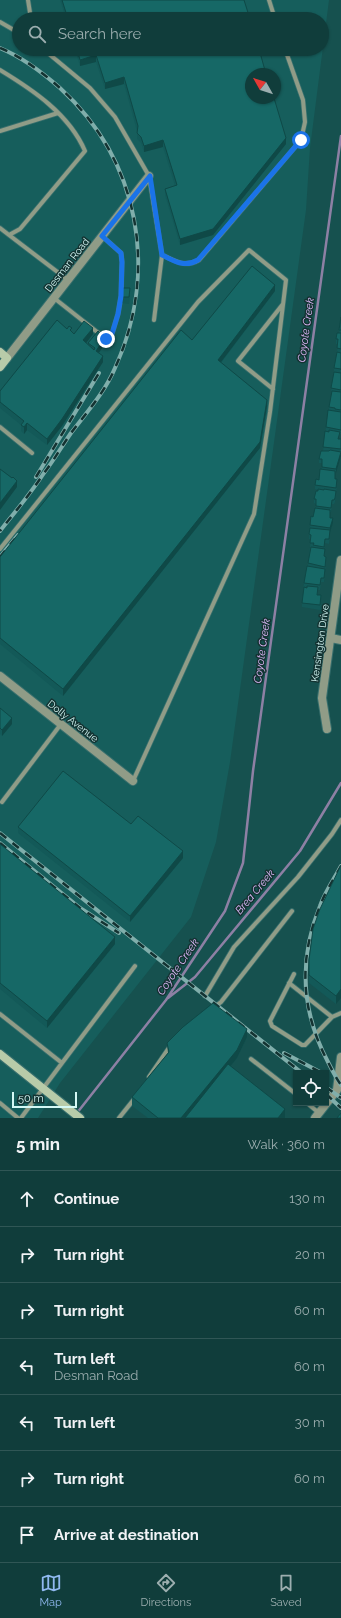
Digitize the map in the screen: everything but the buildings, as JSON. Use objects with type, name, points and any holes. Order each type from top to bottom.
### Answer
[{"type":"street","name":"Desman Road","points":[[0,367],[150,176]]},
{"type":"street","points":[[0,352],[7,358]]},
{"type":"street","name":"Kensington Drive","points":[[327,729],[322,698],[341,560]]},
{"type":"street","points":[[331,638],[341,640]]},
{"type":"street","name":"Dolly Avenue","points":[[0,676],[133,781]]},
{"type":"street","points":[[0,1054],[80,1118]]},
{"type":"street","points":[[317,1115],[337,1090],[341,1057]]},
{"type":"lane","points":[[28,0],[30,12]]},
{"type":"lane","points":[[269,0],[273,12]]},
{"type":"lane","points":[[0,22],[12,29]]},
{"type":"lane","points":[[51,56],[90,88],[115,117],[150,176],[162,255],[154,320]]},
{"type":"lane","points":[[162,255],[182,264],[191,264],[198,260],[301,140],[305,122],[303,100],[287,56]]},
{"type":"lane","points":[[0,70],[24,85],[49,104],[80,140],[85,150],[20,229],[9,235]]},
{"type":"lane","points":[[0,131],[58,113]]},
{"type":"lane","points":[[0,228],[68,280]]},
{"type":"lane","points":[[54,298],[106,339],[111,337],[118,314],[121,296],[122,262],[121,253],[102,236]]},
{"type":"lane","points":[[0,548],[198,302],[249,250],[286,280],[273,389],[254,514],[133,781]]},
{"type":"lane","points":[[273,389],[238,361],[283,304]]},
{"type":"lane","points":[[0,427],[32,453]]},
{"type":"lane","points":[[2,802],[61,724]]},
{"type":"lane","points":[[205,996],[234,947],[298,877],[332,834],[341,820]]},
{"type":"lane","points":[[206,1014],[221,1002],[292,911]]},
{"type":"lane","points":[[0,1103],[20,1118],[36,1100],[42,1088],[135,966]]},
{"type":"lane","points":[[294,974],[270,1021],[272,1026],[302,1045],[305,1045],[332,1017],[341,1012]]},
{"type":"lane","points":[[289,983],[332,1017]]},
{"type":"lane","points":[[0,1014],[62,1063]]},
{"type":"lane","points":[[147,1080],[167,1049],[177,1039]]},
{"type":"lane","points":[[251,1059],[293,1092]]},
{"type":"lane","points":[[127,1118],[121,1116],[139,1092]]},
{"type":"lane","points":[[310,1106],[317,1115]]},
{"type":"shaded area","points":[[0,0],[329,0],[327,12],[12,12],[12,56],[322,56],[310,148],[306,210],[230,762],[216,842],[191,917],[60,1083],[38,1118],[0,1118]]},
{"type":"waterway","name":"Coyote Creek","points":[[73,1118],[166,1000],[225,911],[243,863],[253,771],[341,136]]},
{"type":"waterway","name":"Brea Creek","points":[[168,998],[195,977],[300,851],[341,783]]},
{"type":"railway","points":[[0,48],[12,54]]},
{"type":"railway","points":[[0,531],[34,488],[71,433],[101,394],[111,377],[129,331],[136,294],[138,256],[134,219],[124,183],[109,149],[87,117],[60,88],[32,65],[16,56]]},
{"type":"railway","points":[[36,477],[99,373]]},
{"type":"railway","points":[[0,557],[18,535]]},
{"type":"railway","points":[[0,833],[298,1070]]},
{"type":"railway","points":[[0,843],[80,908],[119,933]]},
{"type":"railway","points":[[341,866],[320,906],[308,946],[306,966],[306,985],[312,1024],[319,1043],[341,1085]]},
{"type":"railway","points":[[284,1053],[316,1070]]},
{"type":"railway","points":[[329,1089],[341,1098]]},
{"type":"railway","points":[[329,1097],[341,1108]]},
{"type":"route","points":[[106,339],[111,337],[118,314],[121,296],[122,262],[121,253],[102,236],[150,176],[162,255],[182,264],[191,264],[198,260],[301,140]]}]
